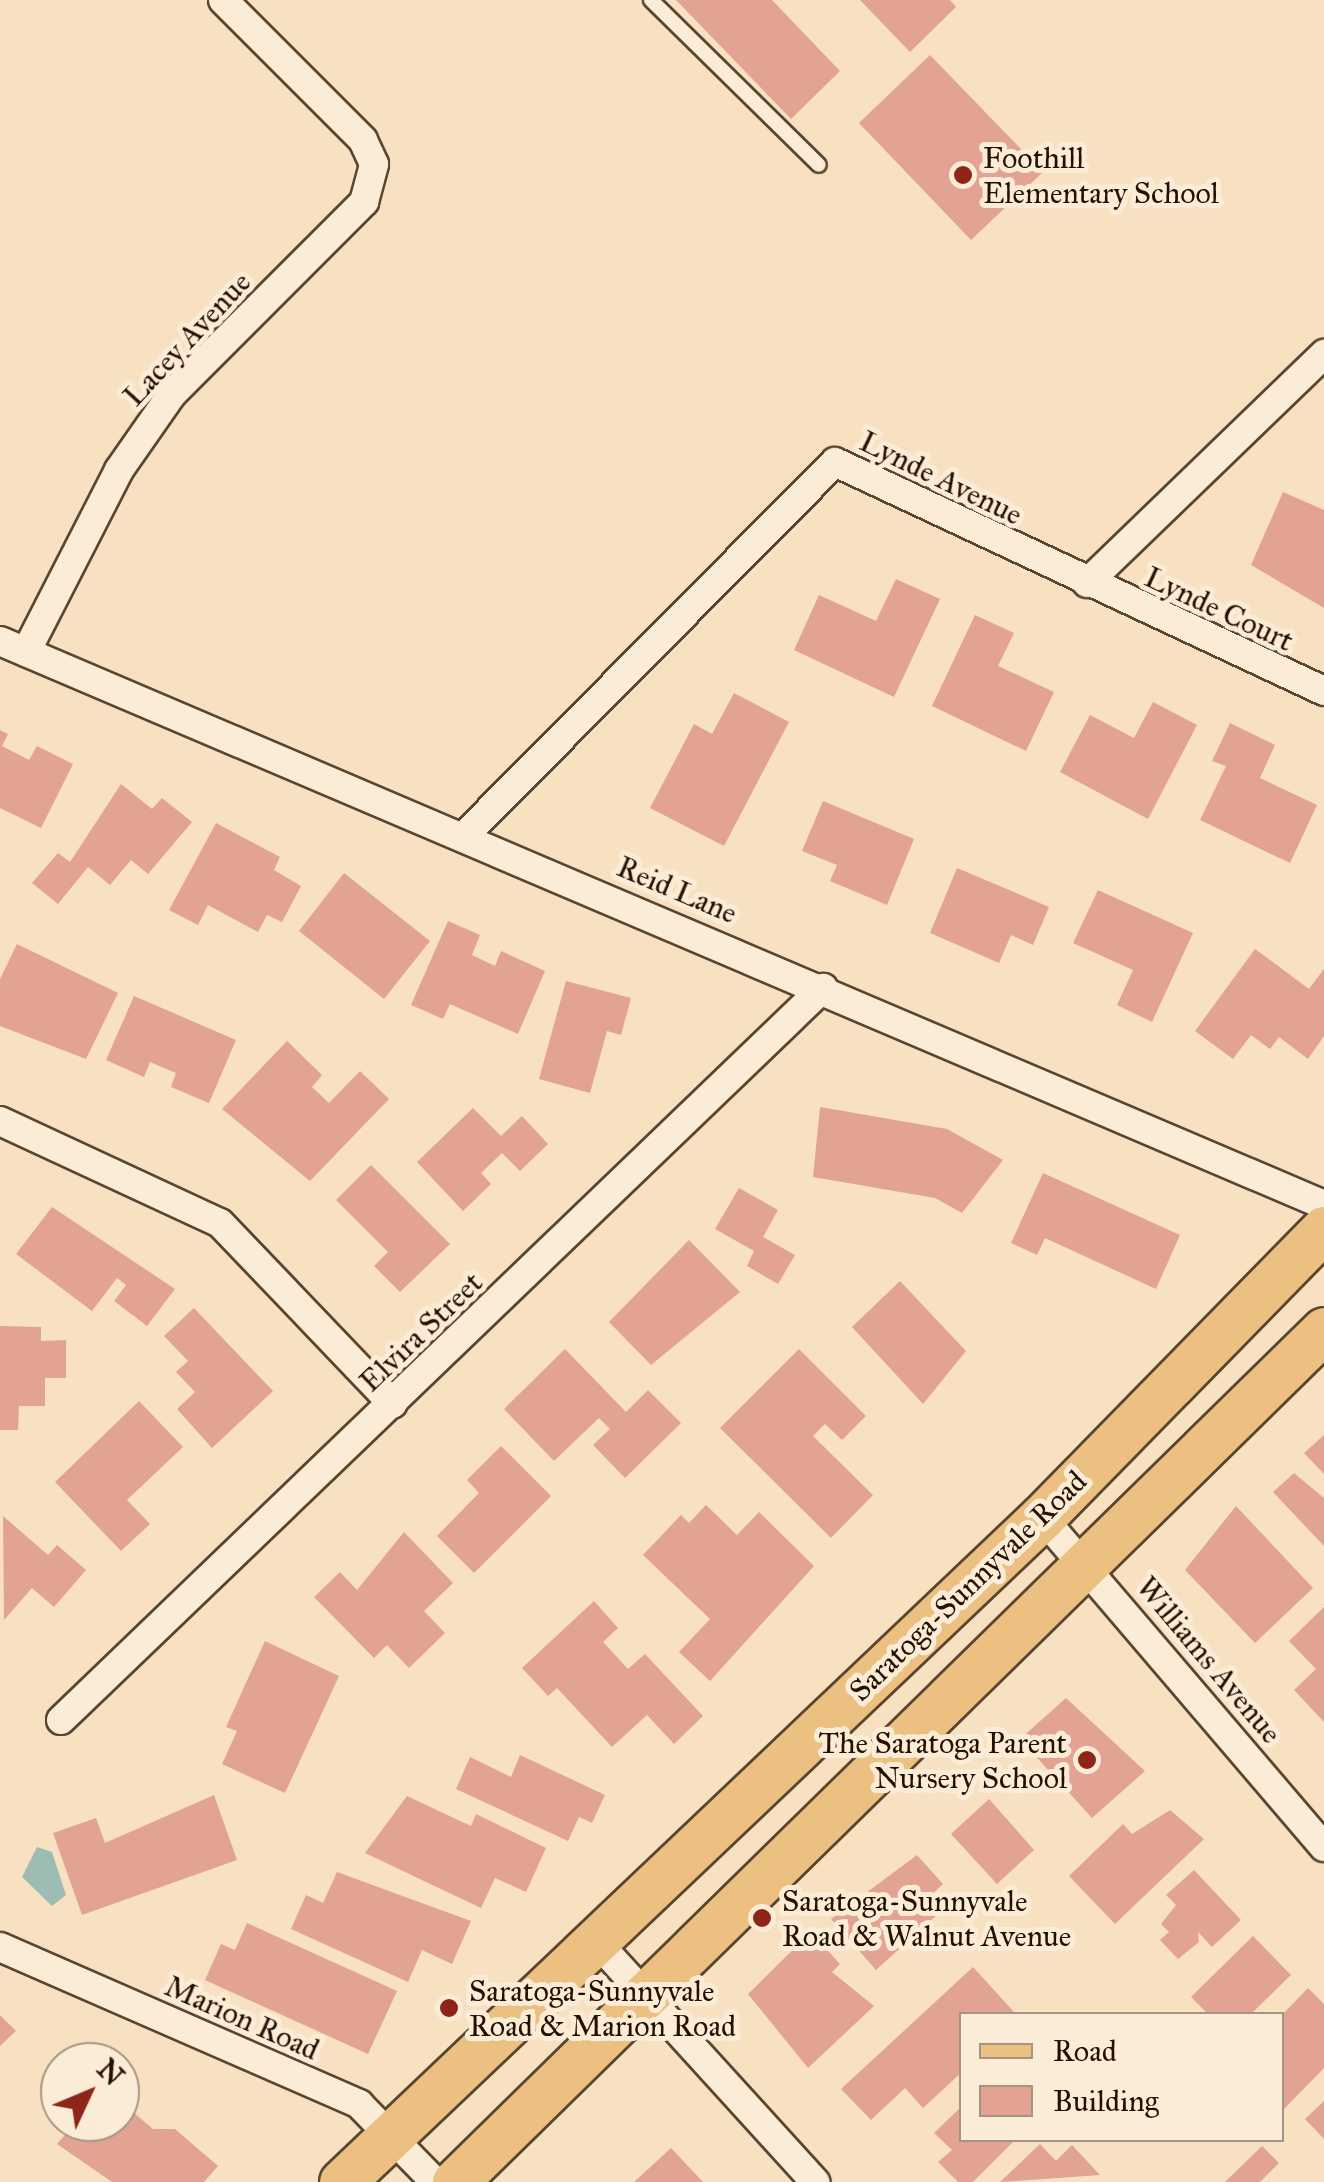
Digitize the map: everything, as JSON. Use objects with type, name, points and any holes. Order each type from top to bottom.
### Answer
[{"type":"main road","name":"Saratoga-Sunnyvale Road","points":[[342,2182],[1042,1517],[1324,1229]]},
{"type":"main road","points":[[455,2182],[1086,1569],[1324,1330]]},
{"type":"street","name":"Lacey Avenue","points":[[26,652],[118,470],[172,394],[364,202],[374,164],[363,140],[223,0]]},
{"type":"street","points":[[1087,584],[1324,354]]},
{"type":"street","name":"Lynde Avenue","points":[[465,835],[835,462],[1087,584]]},
{"type":"street","name":"Lynde Court","points":[[1087,584],[1324,691]]},
{"type":"street","name":"Reid Lane","points":[[0,641],[465,835],[1324,1206]]},
{"type":"street","name":"Elvira Street","points":[[60,1720],[823,988]]},
{"type":"street","points":[[0,1121],[220,1223],[393,1404]]},
{"type":"street","name":"Williams Avenue","points":[[1042,1517],[1324,1847]]},
{"type":"street","points":[[596,1941],[815,2182]]},
{"type":"street","name":"Marion Road","points":[[0,1946],[359,2104],[435,2182]]},
{"type":"lane","points":[[651,0],[819,165]]},
{"type":"water","points":[[37,1847],[52,1852],[66,1895],[52,1906],[22,1877]]},
{"type":"building","points":[[676,0],[772,0],[840,71],[791,119]]},
{"type":"building","points":[[860,0],[950,0],[956,7],[910,52]]},
{"type":"building","points":[[930,55],[1043,172],[971,240],[859,123]]},
{"type":"building","points":[[1283,492],[1324,510],[1324,608],[1251,565]]},
{"type":"building","points":[[896,579],[940,599],[894,697],[794,650],[819,595],[876,621]]},
{"type":"building","points":[[975,615],[1014,633],[998,666],[1054,692],[1026,751],[932,706]]},
{"type":"building","points":[[734,693],[789,722],[724,846],[650,808],[694,724],[712,734]]},
{"type":"building","points":[[1153,702],[1197,725],[1148,819],[1060,772],[1090,715],[1134,738]]},
{"type":"building","points":[[1230,723],[1275,745],[1260,778],[1317,805],[1290,863],[1200,820],[1226,766],[1212,761]]},
{"type":"building","points":[[0,730],[8,734],[2,746],[29,760],[37,746],[73,764],[41,828],[0,808]]},
{"type":"building","points":[[121,784],[152,809],[162,798],[192,822],[148,874],[131,860],[110,885],[88,867],[58,904],[32,883],[58,853],[70,862]]},
{"type":"building","points":[[823,801],[914,839],[887,905],[830,881],[837,865],[802,851]]},
{"type":"building","points":[[216,823],[280,857],[274,870],[301,886],[282,922],[267,915],[258,932],[208,905],[198,925],[169,910]]},
{"type":"building","points":[[957,868],[1049,907],[1033,945],[1011,935],[999,963],[930,933]]},
{"type":"building","points":[[344,873],[430,941],[384,999],[299,931]]},
{"type":"building","points":[[1098,890],[1193,933],[1152,1022],[1117,1005],[1133,970],[1073,943]]},
{"type":"building","points":[[448,921],[480,935],[472,955],[495,966],[501,951],[545,971],[518,1034],[450,1004],[443,1019],[411,1005]]},
{"type":"building","points":[[17,944],[118,993],[86,1059],[0,1026],[0,979]]},
{"type":"building","points":[[1255,949],[1309,989],[1324,969],[1324,1036],[1308,1059],[1279,1037],[1270,1049],[1251,1035],[1233,1059],[1195,1031]]},
{"type":"building","points":[[566,981],[631,998],[621,1035],[607,1031],[590,1093],[539,1079]]},
{"type":"building","points":[[134,996],[236,1040],[209,1103],[171,1087],[176,1073],[150,1062],[144,1077],[106,1060]]},
{"type":"building","points":[[287,1041],[322,1075],[312,1087],[329,1103],[360,1071],[389,1099],[310,1181],[222,1109]]},
{"type":"building","points":[[820,1107],[947,1129],[1003,1160],[962,1213],[935,1198],[813,1177]]},
{"type":"building","points":[[473,1108],[501,1136],[522,1116],[548,1144],[520,1171],[502,1153],[481,1173],[491,1184],[463,1211],[417,1162]]},
{"type":"building","points":[[371,1165],[450,1244],[400,1292],[374,1266],[388,1252],[336,1200]]},
{"type":"building","points":[[1043,1173],[1180,1235],[1156,1289],[1045,1238],[1037,1255],[1011,1243]]},
{"type":"building","points":[[739,1188],[778,1210],[763,1237],[795,1255],[778,1284],[747,1266],[754,1251],[715,1229]]},
{"type":"building","points":[[52,1207],[175,1289],[147,1326],[114,1301],[126,1285],[117,1278],[92,1311],[16,1254]]},
{"type":"building","points":[[689,1240],[740,1292],[651,1365],[609,1322]]},
{"type":"building","points":[[900,1281],[966,1351],[923,1404],[852,1327]]},
{"type":"building","points":[[194,1308],[273,1391],[212,1448],[177,1409],[195,1392],[176,1372],[188,1361],[164,1336]]},
{"type":"building","points":[[0,1326],[41,1327],[41,1341],[66,1340],[66,1378],[45,1378],[45,1406],[19,1406],[18,1430],[0,1430]]},
{"type":"building","points":[[565,1349],[626,1412],[648,1390],[681,1423],[625,1478],[593,1445],[610,1429],[599,1418],[554,1461],[504,1409]]},
{"type":"building","points":[[799,1349],[866,1416],[842,1440],[825,1424],[813,1436],[873,1495],[831,1538],[720,1428]]},
{"type":"building","points":[[139,1401],[183,1447],[127,1500],[150,1524],[121,1551],[55,1482]]},
{"type":"building","points":[[1324,1435],[1324,1474],[1304,1453]]},
{"type":"building","points":[[501,1446],[551,1496],[474,1573],[437,1536],[479,1493],[467,1480]]},
{"type":"building","points":[[1294,1473],[1324,1498],[1324,1546],[1273,1492]]},
{"type":"building","points":[[706,1505],[737,1535],[759,1512],[814,1566],[710,1681],[679,1652],[710,1619],[643,1555],[681,1515],[689,1523]]},
{"type":"building","points":[[1236,1506],[1313,1588],[1255,1643],[1185,1570]]},
{"type":"building","points":[[3,1516],[48,1555],[57,1545],[86,1570],[54,1607],[32,1588],[4,1620]]},
{"type":"building","points":[[404,1532],[453,1583],[424,1611],[445,1633],[409,1668],[387,1645],[374,1658],[314,1597],[340,1572],[357,1590]]},
{"type":"building","points":[[594,1601],[618,1628],[603,1642],[628,1669],[645,1654],[703,1716],[674,1744],[647,1715],[612,1747],[557,1688],[548,1696],[522,1668]]},
{"type":"building","points":[[1324,1607],[1324,1722],[1294,1690],[1316,1669],[1289,1641]]},
{"type":"building","points":[[265,1641],[339,1676],[285,1793],[222,1764],[237,1731],[226,1727]]},
{"type":"building","name":"The Saratoga Parent Nursery School","points":[[1066,1698],[1145,1771],[1092,1818],[1020,1739]]},
{"type":"building","points":[[520,1755],[605,1795],[592,1823],[579,1817],[568,1841],[456,1789],[470,1757],[511,1777]]},
{"type":"building","points":[[214,1795],[237,1860],[82,1915],[53,1833],[96,1818],[105,1843]]},
{"type":"building","points":[[407,1796],[471,1826],[476,1814],[546,1848],[526,1892],[495,1878],[481,1908],[365,1853]]},
{"type":"building","points":[[989,1799],[1034,1850],[997,1884],[951,1834]]},
{"type":"building","points":[[1170,1810],[1204,1839],[1115,1924],[1069,1876],[1123,1824],[1132,1834]]},
{"type":"building","points":[[917,1855],[943,1884],[926,1900],[938,1914],[876,1970],[831,1919]]},
{"type":"building","points":[[1194,1870],[1241,1920],[1212,1947],[1198,1932],[1199,1942],[1178,1959],[1160,1940],[1169,1932],[1161,1924],[1176,1905],[1166,1895]]},
{"type":"building","points":[[337,1872],[471,1921],[452,1964],[422,1950],[408,1982],[291,1929],[306,1895],[323,1903]]},
{"type":"building","points":[[247,1923],[397,1991],[368,2054],[205,1980],[221,1944],[235,1950]]},
{"type":"building","points":[[811,1932],[840,1964],[832,1972],[874,2006],[808,2068],[748,1994]]},
{"type":"building","points":[[1253,1936],[1291,1975],[1253,2012],[1206,2012],[1191,1997]]},
{"type":"building","points":[[973,1967],[1014,2012],[959,2012],[959,2075],[923,2108],[905,2088],[871,2120],[841,2089]]},
{"type":"building","points":[[1308,1988],[1324,2004],[1324,2068],[1284,2109],[1284,2013]]},
{"type":"building","points":[[0,2015],[16,2031],[0,2046]]},
{"type":"building","points":[[1324,2101],[1324,2139],[1305,2119]]},
{"type":"building","points":[[959,2109],[959,2142],[1013,2142],[973,2182],[958,2182],[938,2162],[952,2150],[934,2133]]},
{"type":"building","points":[[140,2118],[153,2129],[175,2129],[218,2166],[204,2182],[112,2182],[57,2144],[140,2142]]},
{"type":"building","points":[[1040,2144],[1056,2161],[1072,2145],[1100,2175],[1000,2182]]},
{"type":"building","points":[[1262,2146],[1279,2163],[1260,2182],[1225,2182]]},
{"type":"building","points":[[671,2148],[703,2182],[634,2182]]},
{"type":"place","name":"Foothill Elementary School","points":[[963,175]]},
{"type":"place","name":"The Saratoga Parent Nursery School","points":[[1087,1760]]},
{"type":"place","name":"Saratoga-Sunnyvale Road & Walnut Avenue","points":[[762,1918]]},
{"type":"place","name":"Saratoga-Sunnyvale Road & Marion Road","points":[[449,2008]]}]
